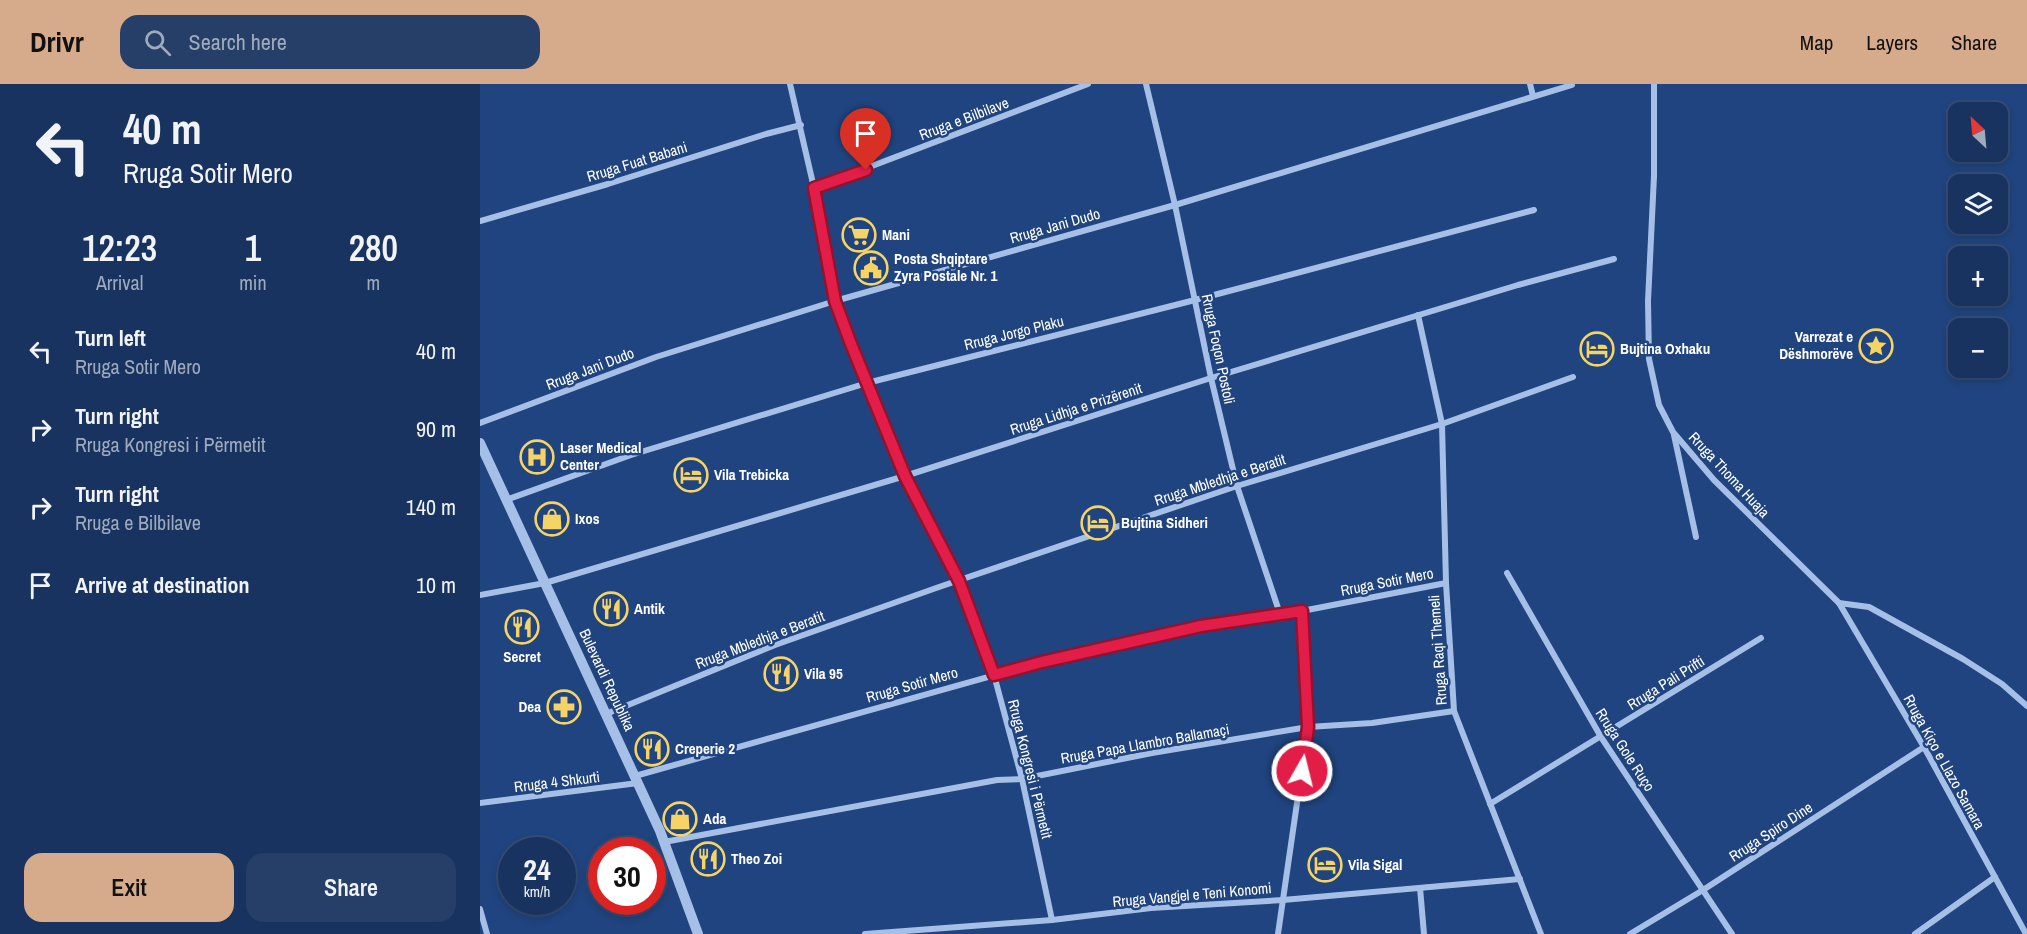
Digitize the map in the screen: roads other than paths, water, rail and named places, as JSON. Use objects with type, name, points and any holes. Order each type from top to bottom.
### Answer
[{"type":"street","name":"Rruga Kongresi i Përmetit","points":[[790,84],[801,125],[835,301],[905,476],[959,581],[994,675],[1022,779],[1052,920]]},
{"type":"street","name":"Rruga e Bilbilave","points":[[814,188],[1088,84]]},
{"type":"street","name":"Rruga Foqon Postoli","points":[[1146,84],[1237,486],[1280,614]]},
{"type":"street","points":[[1530,84],[1533,96]]},
{"type":"street","name":"Rruga Thoma Huaja","points":[[1654,84],[1654,176],[1648,301],[1649,359],[1659,405],[1673,432],[1714,480],[1839,603]]},
{"type":"street","name":"Rruga Jani Dudo","points":[[480,423],[656,357],[835,301],[1175,205],[1572,85]]},
{"type":"street","name":"Rruga Fuat Babani","points":[[480,221],[801,125]]},
{"type":"street","name":"Rruga Jorgo Plaku","points":[[506,500],[631,455],[867,383],[1195,300],[1534,210]]},
{"type":"street","name":"Rruga Lidhja e Prizërenit","points":[[480,594],[545,584],[905,476],[1211,378],[1418,315],[1614,259]]},
{"type":"street","name":"Rruga Raqi Themeli","points":[[1418,315],[1442,424],[1446,583],[1454,711],[1541,934]]},
{"type":"street","name":"Rruga Mbledhja e Beratit","points":[[606,714],[776,645],[959,581],[1237,486],[1442,424],[1574,377]]},
{"type":"street","points":[[1673,432],[1696,537]]},
{"type":"street","name":"Bulevardi Republika","points":[[480,443],[662,837]]},
{"type":"street","name":"Rruga Gole Ruço","points":[[1507,573],[1601,737],[1732,934]]},
{"type":"street","name":"Rruga Sotir Mero","points":[[636,780],[1042,662],[1201,626],[1302,611],[1446,583]]},
{"type":"street","points":[[1839,603],[1869,607],[1963,659],[2002,684],[2027,706]]},
{"type":"street","name":"Rruga Kiço e Llazo Samara","points":[[1839,603],[1924,747],[2026,934]]},
{"type":"street","points":[[1278,934],[1308,727],[1302,611]]},
{"type":"street","name":"Rruga Pali Prifti","points":[[1490,804],[1761,638]]},
{"type":"street","name":"Rruga Papa Llambro Ballamaçi","points":[[666,842],[997,780],[1022,779],[1152,753],[1308,727],[1372,723],[1454,711]]},
{"type":"street","name":"Rruga Spiro Dine","points":[[1630,934],[1703,890],[1924,747]]},
{"type":"street","name":"Rruga 4 Shkurti","points":[[480,803],[636,780]]},
{"type":"street","name":"Bulevardi Republika","points":[[666,847],[698,934]]},
{"type":"street","points":[[1915,934],[1995,877]]},
{"type":"street","name":"Rruga Vangjel e Teni Konomi","points":[[865,934],[1052,920],[1151,908],[1283,900],[1520,879]]},
{"type":"street","points":[[1420,888],[1424,934]]},
{"type":"street","points":[[480,909],[487,934]]},
{"type":"place","name":"Mani","points":[[859,235]]},
{"type":"place","name":"Posta Shqiptare Zyra Postale Nr. 1","points":[[871,268]]},
{"type":"place","name":"Varrezat e Dëshmorëve","points":[[1876,346]]},
{"type":"place","name":"Bujtina Oxhaku","points":[[1597,349]]},
{"type":"place","name":"Laser Medical Center","points":[[537,457]]},
{"type":"place","name":"Vila Trebicka","points":[[691,475]]},
{"type":"place","name":"Ixos","points":[[552,519]]},
{"type":"place","name":"Bujtina Sidheri","points":[[1098,523]]},
{"type":"place","name":"Antik","points":[[611,609]]},
{"type":"place","name":"Secret","points":[[522,627]]},
{"type":"place","name":"Vila 95","points":[[781,674]]},
{"type":"place","name":"Dea","points":[[564,707]]},
{"type":"place","name":"Creperie 2","points":[[652,749]]},
{"type":"place","name":"Ada","points":[[680,819]]},
{"type":"place","name":"Theo Zoi","points":[[708,859]]},
{"type":"place","name":"Vila Sigal","points":[[1325,865]]}]
